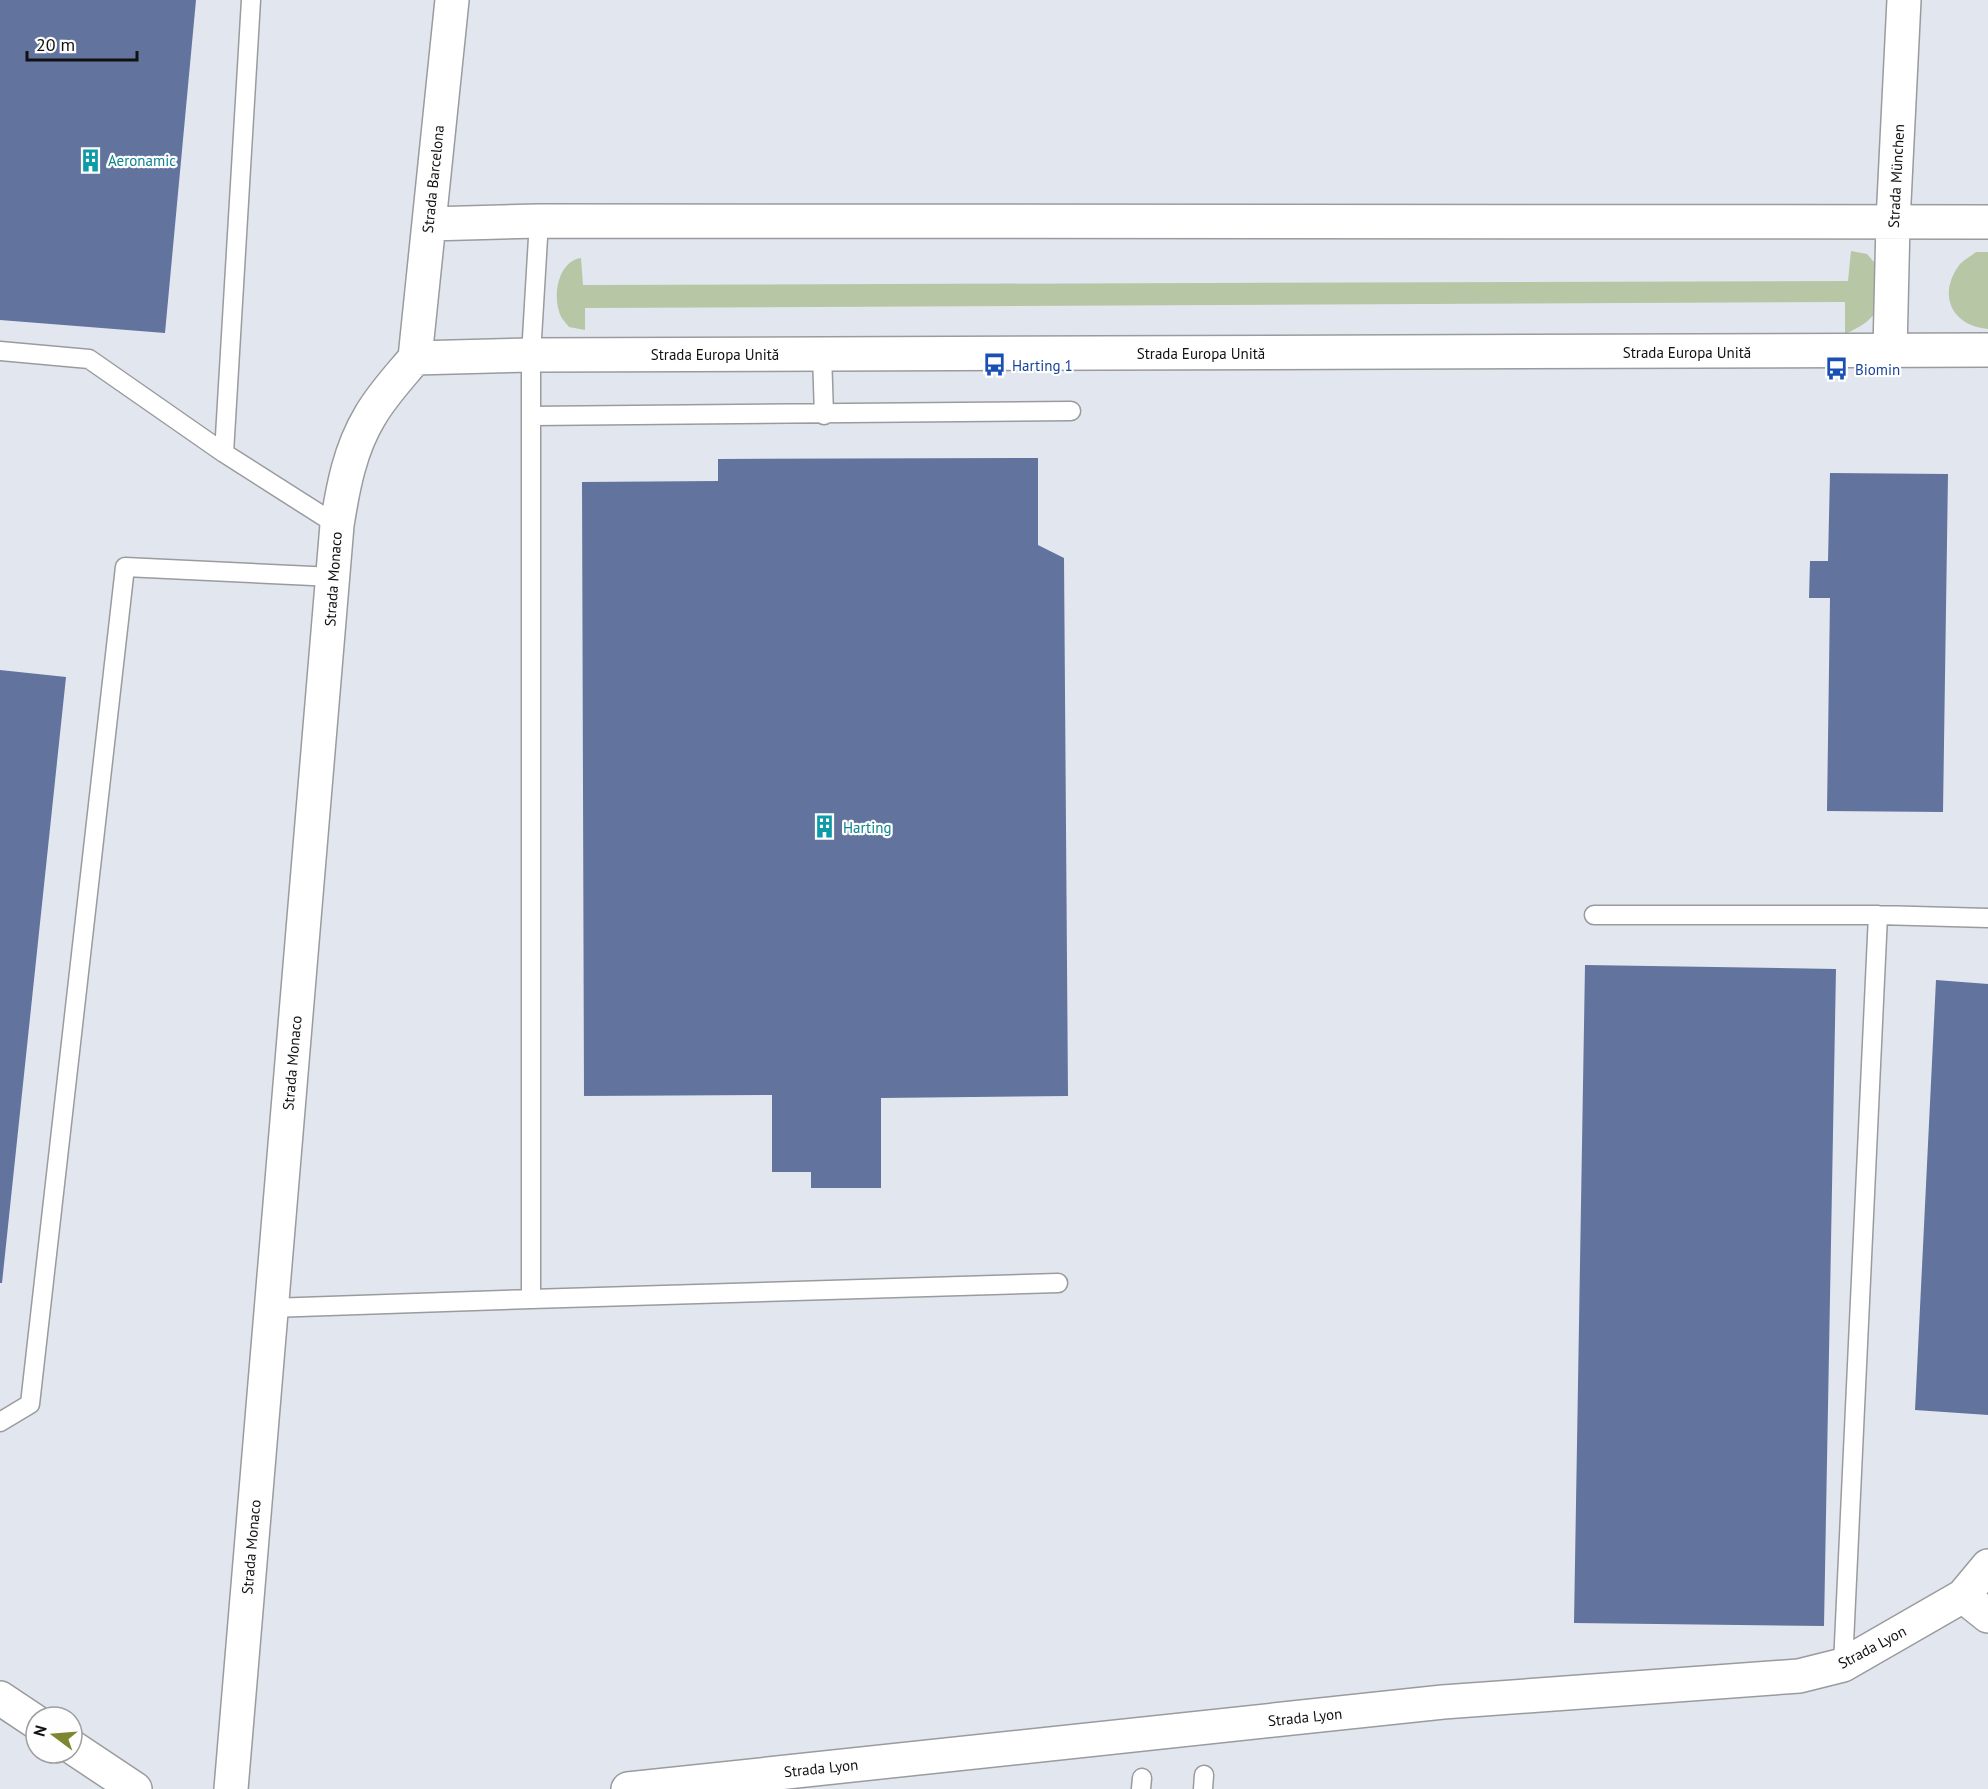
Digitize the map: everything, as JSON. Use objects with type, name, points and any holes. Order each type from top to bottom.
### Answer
[{"type":"street","name":"Strada Barcelona","points":[[415,357],[452,0]]},
{"type":"street","name":"Strada München","points":[[1890,351],[1893,222],[1904,0]]},
{"type":"street","points":[[429,224],[539,221],[1988,222]]},
{"type":"street","name":"Strada Europa Unită","points":[[415,357],[1988,350]]},
{"type":"street","name":"Strada Monaco","points":[[231,1789],[337,525],[343,484],[354,449],[370,415],[415,357]]},
{"type":"street","name":"Strada Lyon","points":[[628,1789],[1443,1702],[1799,1676],[1843,1665],[1976,1606],[1988,1566]]},
{"type":"street","points":[[0,1698],[24,1714]]},
{"type":"street","points":[[84,1755],[135,1789]]},
{"type":"lane","points":[[224,453],[251,0]]},
{"type":"lane","points":[[531,1299],[531,355],[539,221]]},
{"type":"lane","points":[[0,351],[89,359],[224,453],[337,525]]},
{"type":"lane","points":[[822,354],[824,415]]},
{"type":"lane","points":[[531,416],[1071,411]]},
{"type":"lane","points":[[0,1422],[30,1404],[124,567],[334,577]]},
{"type":"lane","points":[[1594,915],[1878,915],[1988,918]]},
{"type":"lane","points":[[1843,1665],[1878,915]]},
{"type":"lane","points":[[271,1308],[1058,1283]]},
{"type":"shaded area","points":[[0,0],[1988,0],[1988,1789],[0,1789]]},
{"type":"green space","points":[[1851,251],[1867,254],[1880,269],[1879,292],[1873,316],[1858,328],[1845,334],[1845,302],[585,308],[585,330],[569,327],[557,304],[558,287],[563,271],[573,260],[581,258],[583,285],[1848,281]]},
{"type":"green space","points":[[1976,252],[1988,252],[1988,329],[1975,327],[1965,322],[1951,307],[1949,297],[1949,286],[1953,275],[1960,264]]},
{"type":"building","name":"Aeronamic","points":[[0,0],[196,0],[165,333],[0,320]]},
{"type":"building","name":"Harting","points":[[1038,458],[1038,545],[1064,558],[1068,1096],[881,1098],[881,1188],[811,1188],[811,1172],[772,1172],[772,1095],[584,1096],[582,482],[718,481],[718,459]]},
{"type":"building","points":[[1830,473],[1948,474],[1943,812],[1827,811],[1830,598],[1809,598],[1810,561],[1828,561]]},
{"type":"building","points":[[0,670],[66,677],[2,1283],[0,1283]]},
{"type":"building","points":[[1585,965],[1836,969],[1824,1626],[1574,1623]]},
{"type":"building","points":[[1936,980],[1988,984],[1988,1415],[1915,1410]]},
{"type":"place","name":"Aeronamic","points":[[90,160]]},
{"type":"place","name":"Harting 1","points":[[994,365]]},
{"type":"place","name":"Biomin","points":[[1837,369]]},
{"type":"place","name":"Harting","points":[[825,827]]}]
